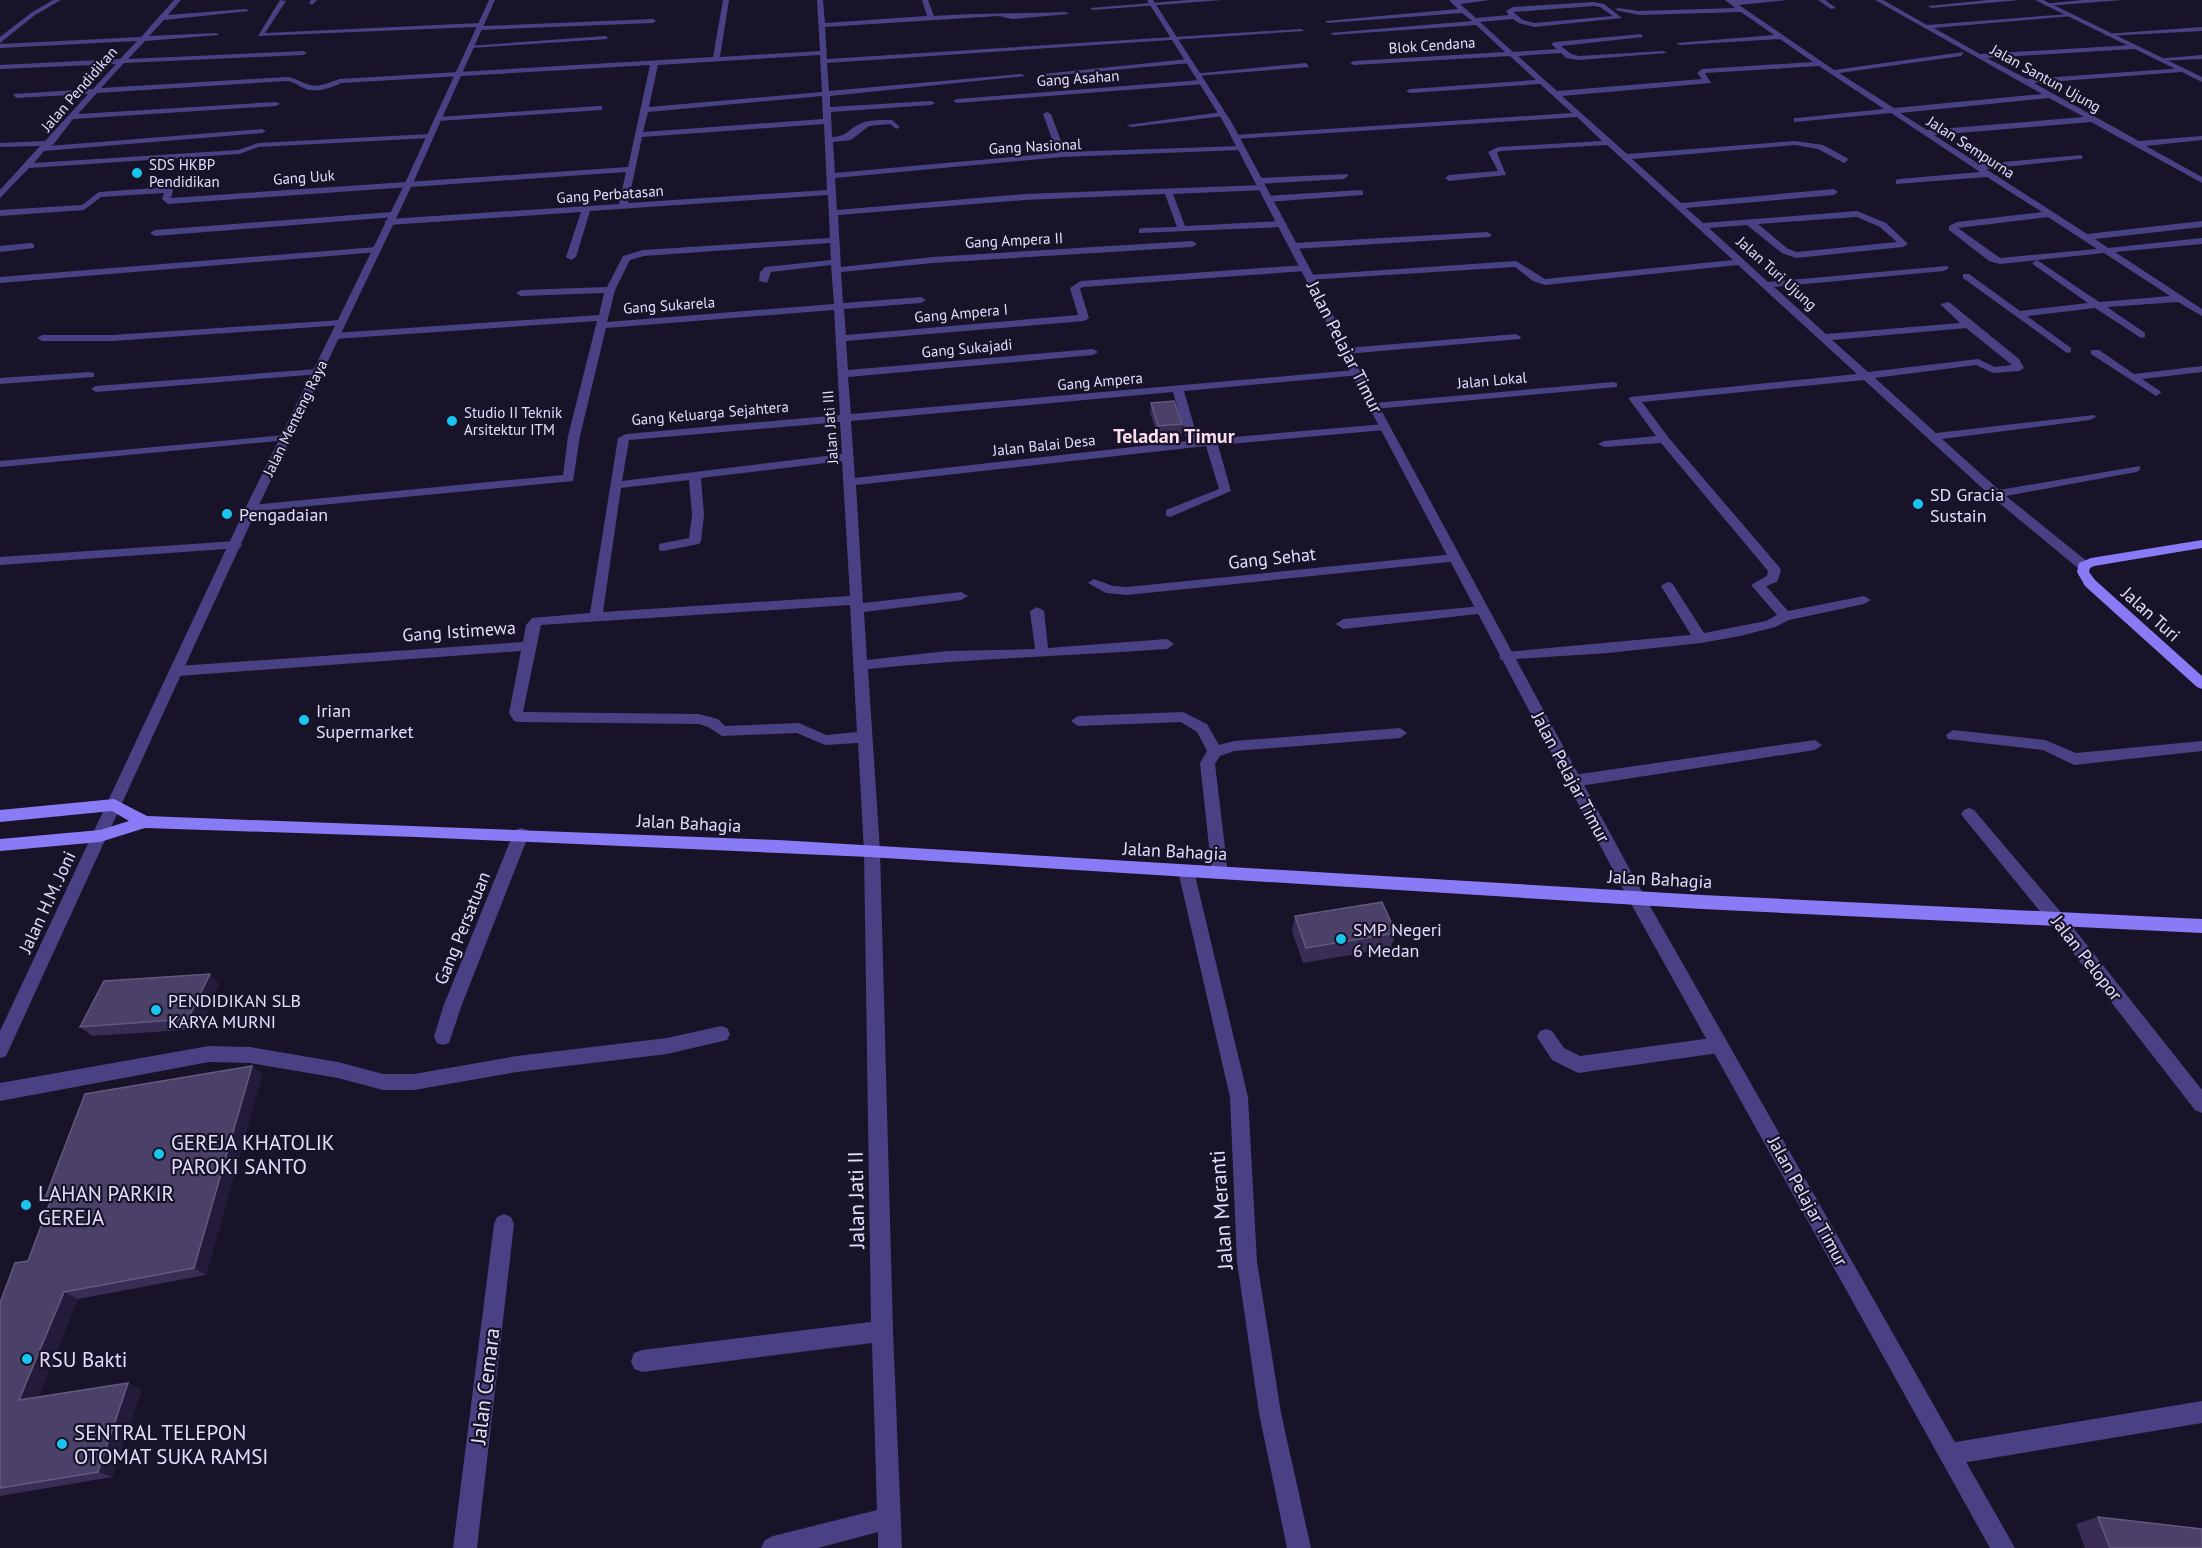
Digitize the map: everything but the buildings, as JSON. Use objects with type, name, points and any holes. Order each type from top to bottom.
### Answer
[{"type":"main road","points":[[2084,566],[2091,562],[2202,544]]},
{"type":"main road","name":"Jalan Turi","points":[[2084,566],[2083,572],[2090,583],[2202,684]]},
{"type":"main road","points":[[0,816],[114,805]]},
{"type":"main road","name":"Jalan Bahagia","points":[[114,805],[145,822]]},
{"type":"main road","name":"Jalan Bahagia","points":[[0,844],[100,836],[145,822],[521,834],[872,851],[1186,872],[2058,921],[2202,926]]},
{"type":"street","points":[[0,41],[33,14],[58,0]]},
{"type":"street","name":"Jalan Pendidikan","points":[[0,195],[178,0]]},
{"type":"street","name":"Jalan Menteng Raya","points":[[100,836],[251,509],[390,218],[409,183],[492,0]]},
{"type":"street","points":[[716,61],[726,0]]},
{"type":"street","name":"Jalan Jati III","points":[[820,0],[872,851]]},
{"type":"street","points":[[925,0],[931,18]]},
{"type":"street","points":[[1093,8],[1152,2],[1220,0]]},
{"type":"street","points":[[1453,1],[1487,0]]},
{"type":"street","points":[[1730,1],[1785,0]]},
{"type":"street","points":[[1821,0],[1833,8]]},
{"type":"street","name":"Jalan Santun Ujung","points":[[1878,0],[2202,180]]},
{"type":"street","points":[[1932,6],[2016,0]]},
{"type":"street","points":[[2042,2],[2119,0]]},
{"type":"street","points":[[283,1],[260,34],[653,21]]},
{"type":"street","name":"Jalan Turi Ujung","points":[[1453,1],[1576,115],[1826,337],[1996,494],[2084,566]]},
{"type":"street","name":"Jalan Sempurna","points":[[1730,1],[1894,113],[2202,313]]},
{"type":"street","name":"Jalan Pelajar Timur","points":[[1152,2],[1238,142],[1308,273],[1356,373],[1636,897],[2003,1548]]},
{"type":"street","points":[[2042,2],[2200,79]]},
{"type":"street","points":[[1333,33],[1514,17],[1521,22],[1534,25],[1620,18],[1597,4],[1510,10],[1514,17]]},
{"type":"street","points":[[1618,10],[1639,13],[1742,10]]},
{"type":"street","points":[[161,18],[246,11]]},
{"type":"street","points":[[1328,21],[1464,11]]},
{"type":"street","points":[[820,25],[931,18],[1066,14]]},
{"type":"street","points":[[1924,27],[2069,16]]},
{"type":"street","points":[[2107,34],[2202,29]]},
{"type":"street","points":[[16,96],[287,80],[297,80],[309,88],[329,86],[339,81],[458,74],[1300,31]]},
{"type":"street","points":[[0,46],[216,35]]},
{"type":"street","points":[[1641,36],[1555,43],[1560,51],[1569,56],[1585,59],[1663,53]]},
{"type":"street","points":[[1680,43],[1780,37]]},
{"type":"street","points":[[471,46],[606,38]]},
{"type":"street","points":[[1977,56],[2133,47]]},
{"type":"street","name":"Blok Cendana","points":[[1354,63],[1560,51]]},
{"type":"street","points":[[0,67],[303,53]]},
{"type":"street","points":[[1832,72],[1961,54]]},
{"type":"street","points":[[2159,59],[2202,57]]},
{"type":"street","points":[[1047,74],[1188,61]]},
{"type":"street","points":[[623,207],[654,64]]},
{"type":"street","points":[[1554,94],[1708,81],[1702,70],[1820,64]]},
{"type":"street","name":"Gang Asahan","points":[[957,101],[1199,78],[1306,65]]},
{"type":"street","points":[[4,75],[113,70]]},
{"type":"street","points":[[2024,82],[2181,70]]},
{"type":"street","points":[[644,110],[1021,76]]},
{"type":"street","points":[[1410,91],[1541,82]]},
{"type":"street","points":[[1797,120],[1894,113],[2049,96]]},
{"type":"street","points":[[827,110],[931,103]]},
{"type":"street","points":[[73,117],[276,104]]},
{"type":"street","points":[[438,119],[600,108]]},
{"type":"street","points":[[1047,114],[1062,155]]},
{"type":"street","points":[[1131,125],[1222,114]]},
{"type":"street","name":"Gang Nasional","points":[[831,176],[1062,155],[1094,156],[1576,115]]},
{"type":"street","points":[[1925,133],[2093,119]]},
{"type":"street","points":[[639,135],[828,121]]},
{"type":"street","points":[[829,140],[848,138],[856,126],[862,124],[892,122],[896,127]]},
{"type":"street","points":[[0,146],[47,146],[262,131]]},
{"type":"street","points":[[27,166],[239,152],[258,146],[430,136]]},
{"type":"street","points":[[2138,144],[2202,138]]},
{"type":"street","points":[[1449,178],[1503,172],[1492,155],[1492,152],[1498,149],[1607,142]]},
{"type":"street","points":[[1624,157],[1795,143],[1820,147],[1844,160]]},
{"type":"street","points":[[1976,167],[2079,157]]},
{"type":"street","name":"Gang Uuk","points":[[0,213],[84,207],[95,196],[169,190],[166,199],[168,201],[631,169]]},
{"type":"street","points":[[1899,182],[1987,174]]},
{"type":"street","points":[[833,213],[1024,197],[1168,192],[1344,176]]},
{"type":"street","name":"Gang Perbatasan","points":[[154,233],[390,218],[586,210],[832,192]]},
{"type":"street","points":[[1168,192],[1182,229]]},
{"type":"street","points":[[1680,206],[1834,192]]},
{"type":"street","points":[[1268,199],[1360,193]]},
{"type":"street","points":[[571,257],[586,210]]},
{"type":"street","points":[[2050,214],[1957,225],[1952,228],[1992,259],[2000,261],[2202,241]]},
{"type":"street","points":[[1702,226],[1749,222],[1864,215],[1899,238],[1903,244],[1797,255],[1785,250],[1749,222]]},
{"type":"street","points":[[1142,231],[1282,224]]},
{"type":"street","points":[[2087,237],[2202,224]]},
{"type":"street","points":[[1294,246],[1487,235]]},
{"type":"street","name":"Gang Sukarela","points":[[835,240],[634,255],[624,260],[610,290],[603,322],[921,300]]},
{"type":"street","name":"Gang Ampera II","points":[[764,281],[765,272],[768,269],[1192,244]]},
{"type":"street","points":[[0,249],[31,246]]},
{"type":"street","points":[[0,280],[376,250]]},
{"type":"street","points":[[1308,273],[1516,264],[1521,265],[1533,279],[1545,282],[1742,262]]},
{"type":"street","points":[[2037,263],[2141,335]]},
{"type":"street","points":[[1767,285],[1944,268]]},
{"type":"street","name":"Gang Ampera I","points":[[841,338],[1084,318],[1075,288],[1081,284],[1308,273]]},
{"type":"street","points":[[1966,276],[2067,350]]},
{"type":"street","points":[[521,293],[610,290]]},
{"type":"street","points":[[2018,314],[2180,299]]},
{"type":"street","points":[[1785,616],[1757,585],[1772,579],[1775,571],[1664,439],[1634,399],[1868,376],[1978,362],[1993,370],[2019,368],[2015,361],[1945,304]]},
{"type":"street","points":[[251,509],[569,478],[574,436],[603,322],[334,336]]},
{"type":"street","points":[[42,338],[112,338],[341,323]]},
{"type":"street","points":[[1826,337],[1968,325]]},
{"type":"street","points":[[1346,351],[1516,337]]},
{"type":"street","name":"Gang Sukajadi","points":[[843,374],[1093,352]]},
{"type":"street","points":[[2095,352],[2156,393]]},
{"type":"street","points":[[2132,377],[2202,369]]},
{"type":"street","points":[[96,389],[317,372]]},
{"type":"street","name":"Gang Ampera","points":[[846,418],[1356,373]]},
{"type":"street","points":[[0,381],[90,375]]},
{"type":"street","name":"Jalan Lokal","points":[[1374,406],[1613,385]]},
{"type":"street","points":[[1178,389],[1193,444]]},
{"type":"street","points":[[1934,437],[2090,417]]},
{"type":"street","name":"Gang Keluarga Sejahtera","points":[[596,616],[622,440],[626,437],[846,418]]},
{"type":"street","name":"Jalan Balai Desa","points":[[850,482],[1211,442],[1385,427]]},
{"type":"street","points":[[0,464],[285,438]]},
{"type":"street","points":[[1604,444],[1664,439]]},
{"type":"street","points":[[1170,513],[1225,491],[1211,442]]},
{"type":"street","points":[[615,484],[849,457]]},
{"type":"street","points":[[1996,494],[2136,468]]},
{"type":"street","points":[[663,547],[695,541],[698,515],[695,476]]},
{"type":"street","points":[[0,561],[236,545]]},
{"type":"street","name":"Gang Sehat","points":[[1094,583],[1111,590],[1127,591],[1455,558]]},
{"type":"street","points":[[1667,586],[1700,638]]},
{"type":"street","points":[[529,646],[535,622],[596,616],[857,604],[962,596]]},
{"type":"street","points":[[1506,657],[1700,638],[1775,623],[1785,616],[1864,600]]},
{"type":"street","points":[[1343,624],[1482,610]]},
{"type":"street","points":[[1037,611],[1042,653]]},
{"type":"street","points":[[861,665],[947,656],[1042,653],[1167,644]]},
{"type":"street","name":"Gang Istimewa","points":[[178,671],[529,646],[516,712],[519,717],[699,719],[713,723],[722,731],[799,728],[825,740],[865,737]]},
{"type":"street","points":[[1078,721],[1183,717],[1203,729],[1215,752]]},
{"type":"street","points":[[1220,873],[1207,763],[1215,752],[1234,746],[1400,733]]},
{"type":"street","points":[[1953,735],[2044,745],[2074,759],[2202,746]]},
{"type":"street","points":[[1573,781],[1815,745]]},
{"type":"street","name":"Jalan Pelopor","points":[[1969,814],[2058,921],[2202,1104]]},
{"type":"street","name":"Gang Persatuan","points":[[443,1037],[452,1007],[521,834]]},
{"type":"street","name":"Jalan H.M. Joni","points":[[0,1050],[100,836]]},
{"type":"street","name":"Jalan Jati II","points":[[872,851],[882,1331],[890,1548]]},
{"type":"street","name":"Jalan Meranti","points":[[1186,872],[1239,1097],[1247,1262],[1270,1413],[1299,1548]]},
{"type":"street","points":[[0,1092],[209,1054],[230,1053],[327,1068],[383,1082],[414,1083],[517,1064],[667,1046],[721,1034]]},
{"type":"street","points":[[1546,1037],[1558,1054],[1578,1065],[1719,1045]]},
{"type":"street","name":"Jalan Cemara","points":[[465,1548],[504,1224]]},
{"type":"street","points":[[642,1361],[882,1331]]},
{"type":"street","points":[[1950,1454],[2202,1412]]},
{"type":"street","points":[[773,1548],[889,1518]]},
{"type":"place","name":"SDS HKBP Pendidikan","points":[[137,173]]},
{"type":"place","name":"Studio II Teknik Arsitektur ITM","points":[[452,421]]},
{"type":"place","name":"SD Gracia Sustain","points":[[1918,504]]},
{"type":"place","name":"Pengadaian","points":[[227,514]]},
{"type":"place","name":"Irian Supermarket","points":[[304,720]]},
{"type":"place","name":"SMP Negeri 6 Medan","points":[[1341,939]]},
{"type":"place","name":"PENDIDIKAN SLB KARYA MURNI","points":[[156,1010]]},
{"type":"place","name":"GEREJA KHATOLIK PAROKI SANTO","points":[[159,1154]]},
{"type":"place","name":"LAHAN PARKIR GEREJA","points":[[26,1205]]},
{"type":"place","name":"RSU Bakti","points":[[27,1359]]},
{"type":"place","name":"SENTRAL TELEPON OTOMAT SUKA RAMSI","points":[[62,1444]]},
{"type":"district","name":"Teladan Timur","points":[[1174,436]]}]
